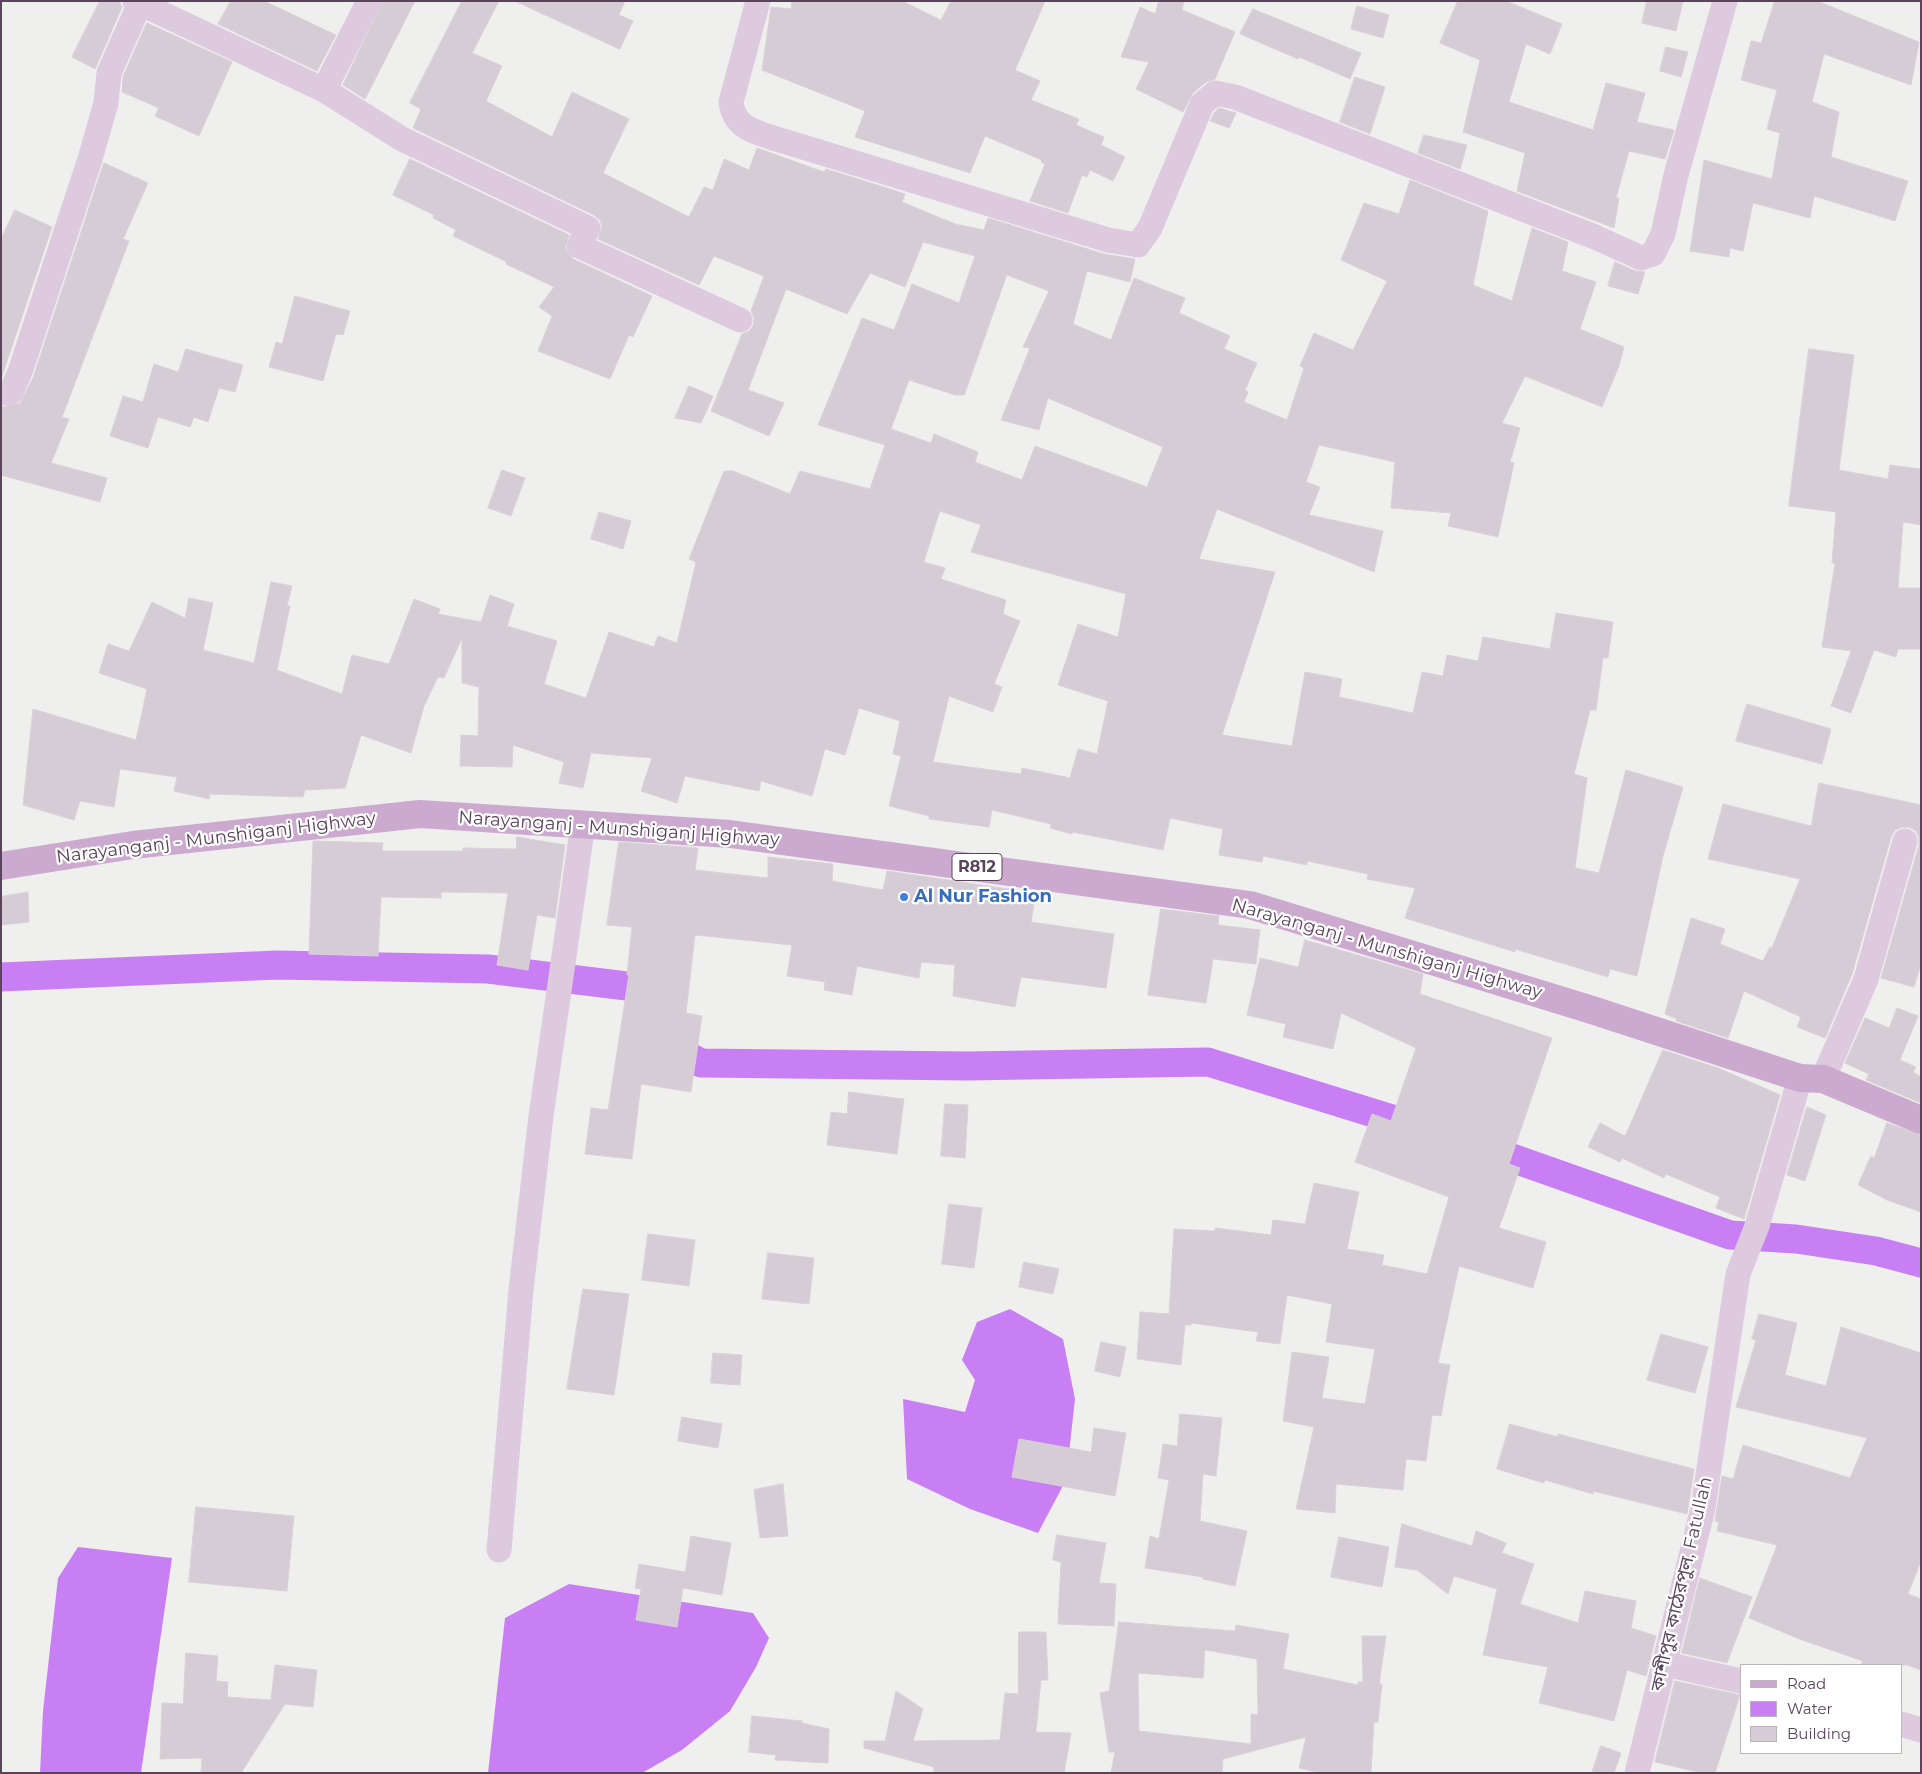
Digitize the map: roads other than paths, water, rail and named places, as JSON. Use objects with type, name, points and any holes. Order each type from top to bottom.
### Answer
[{"type":"main road","name":"Narayanganj - Munshiganj Highway","points":[[1,866],[133,845],[420,814],[730,834],[1250,905],[1811,1079],[1921,1120]]},
{"type":"street","points":[[324,90],[368,1]]},
{"type":"street","points":[[758,1],[731,102],[733,113],[738,122],[751,130],[770,137],[1108,240],[1138,245],[1150,228],[1202,104],[1216,93],[1244,101],[1595,237],[1641,258],[1653,254],[1663,234],[1676,175],[1725,1]]},
{"type":"street","points":[[1,393],[11,392],[20,372],[90,159],[106,103],[109,73],[137,2],[324,90],[402,139],[588,228],[579,246],[740,320]]},
{"type":"street","points":[[499,1550],[521,1290],[554,1025],[583,824]]},
{"type":"street","name":"কাশীপুর কাঠেরপুল, Fatullah","points":[[1637,1773],[1703,1508],[1738,1274],[1811,1079],[1866,979],[1906,841]]},
{"type":"street","points":[[1664,1664],[1740,1681]]},
{"type":"street","points":[[1902,1724],[1921,1730]]},
{"type":"water","points":[[1010,1309],[1063,1339],[1075,1399],[1066,1480],[1038,1533],[970,1509],[907,1479],[903,1399],[965,1412],[975,1380],[962,1360],[977,1322]]},
{"type":"water","points":[[78,1547],[172,1558],[141,1773],[40,1773],[43,1711],[58,1578]]},
{"type":"water","points":[[569,1584],[753,1613],[769,1638],[756,1667],[730,1711],[682,1750],[642,1773],[488,1773],[505,1618]]},
{"type":"waterway","points":[[1,977],[277,965],[488,969],[643,988],[653,1037],[701,1063],[967,1066],[1208,1062],[1428,1130]]},
{"type":"waterway","points":[[1475,1145],[1730,1235],[1796,1239],[1876,1251],[1921,1263]]},
{"type":"place","name":"Al Nur Fashion","points":[[904,897]]}]
